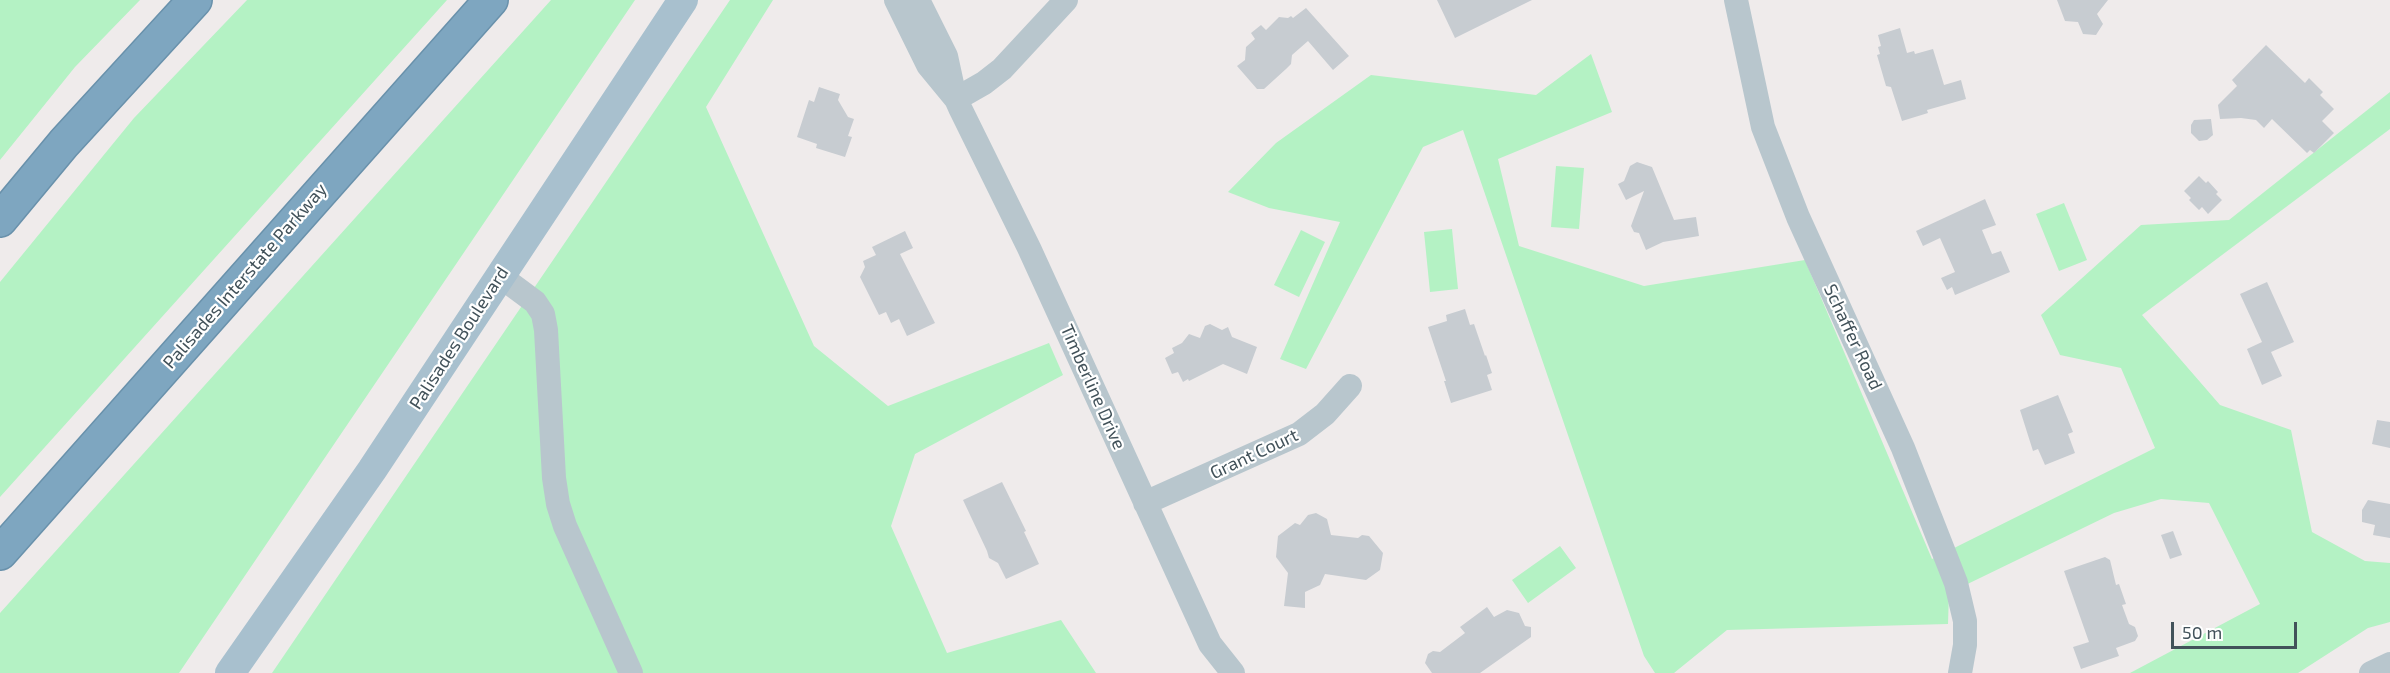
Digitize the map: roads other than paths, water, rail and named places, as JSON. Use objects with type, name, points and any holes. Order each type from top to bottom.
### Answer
[{"type":"highway","points":[[0,220],[64,143],[195,0]]},
{"type":"highway","name":"Palisades Interstate Parkway","points":[[0,553],[491,0]]},
{"type":"main road","name":"Palisades Boulevard","points":[[230,673],[372,470],[682,0]]},
{"type":"street","name":"Timberline Drive","points":[[896,0],[927,41],[946,56],[956,99],[1029,248],[1210,644],[1233,673]]},
{"type":"street","name":"Timberline Drive","points":[[918,0],[927,41]]},
{"type":"street","points":[[956,99],[984,83],[1002,69],[1066,0]]},
{"type":"street","name":"Schaffer Road","points":[[1736,0],[1763,127],[1798,217],[1903,448],[1956,583],[1965,621],[1965,645],[1960,673]]},
{"type":"street","points":[[500,276],[535,302],[543,314],[547,341],[554,478],[558,504],[565,526],[631,673]]},
{"type":"street","name":"Grant Court","points":[[1145,503],[1299,434],[1325,414],[1350,386]]},
{"type":"street","points":[[2371,673],[2390,664]]}]
